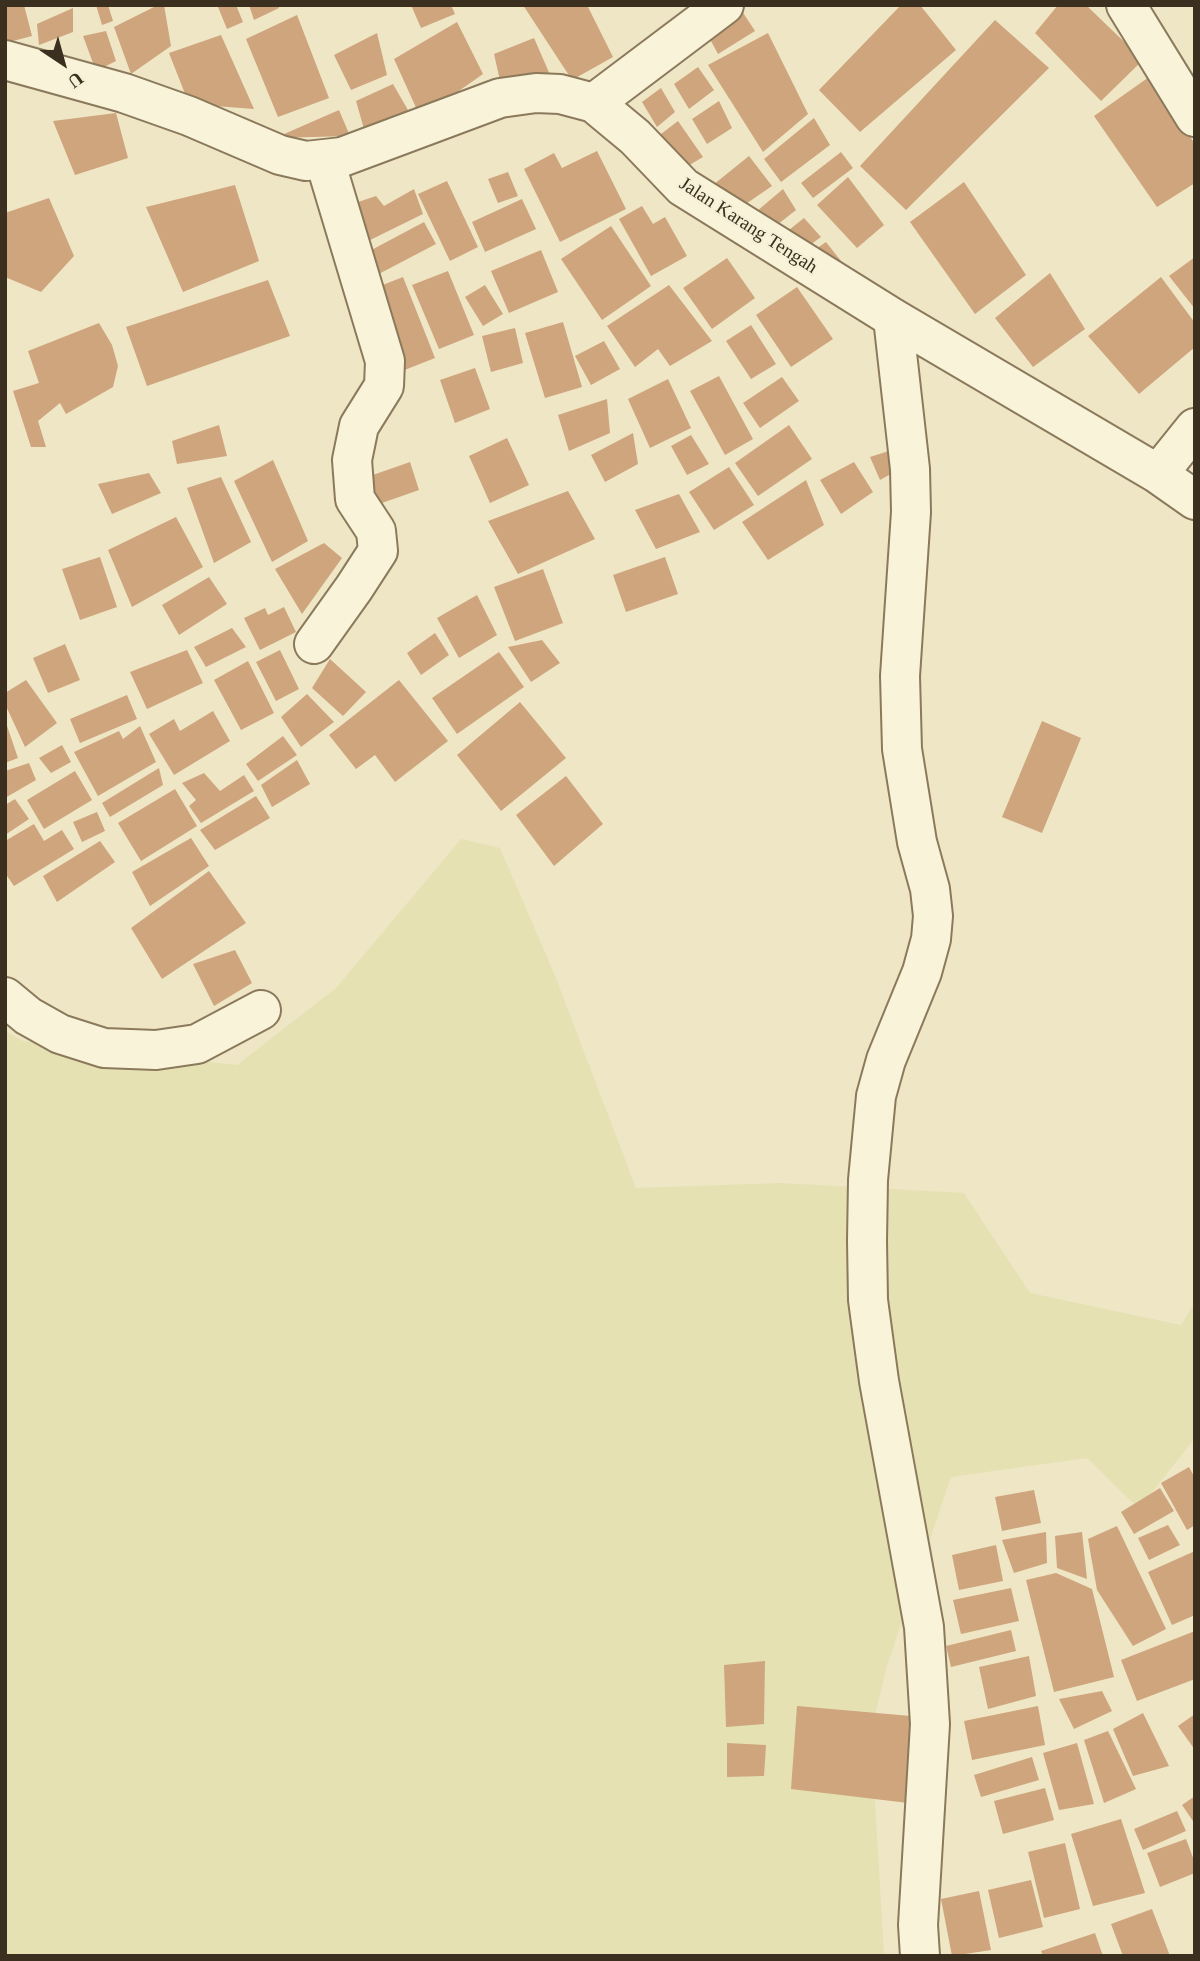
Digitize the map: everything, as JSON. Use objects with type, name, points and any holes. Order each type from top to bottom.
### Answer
[{"type":"street","points":[[594,103],[724,5]]},
{"type":"street","points":[[1125,5],[1195,117]]},
{"type":"street","name":"Jalan Karang Tengah","points":[[5,61],[137,98],[189,116],[280,155],[306,161],[342,157],[500,98],[536,93],[560,94],[594,103],[628,130],[683,187],[892,318],[1158,474],[1195,500]]},
{"type":"street","points":[[314,644],[355,588],[377,551],[376,531],[355,499],[352,460],[359,426],[384,386],[385,361],[325,161]]},
{"type":"street","points":[[892,318],[910,469],[911,512],[900,676],[902,749],[917,842],[930,889],[933,916],[931,939],[922,972],[886,1060],[877,1096],[868,1180],[867,1241],[869,1300],[879,1381],[924,1627],[930,1724],[918,1925],[920,1956]]},
{"type":"street","points":[[1158,474],[1195,428]]},
{"type":"street","points":[[5,997],[28,1016],[60,1034],[104,1048],[156,1050],[197,1044],[261,1010]]},
{"type":"shaded area","points":[[461,839],[500,848],[554,973],[636,1188],[781,1183],[964,1193],[1030,1293],[1181,1325],[1195,1302],[1195,1438],[1139,1509],[1087,1458],[951,1477],[887,1666],[871,1732],[884,1956],[5,1956],[5,1031],[23,1041],[237,1065],[336,988]]},
{"type":"building","points":[[5,5],[24,5],[32,36],[5,43]]},
{"type":"building","points":[[96,5],[108,5],[113,21],[102,25]]},
{"type":"building","points":[[158,5],[164,5],[171,46],[131,74],[114,27]]},
{"type":"building","points":[[236,5],[243,22],[227,29],[218,7]]},
{"type":"building","points":[[249,5],[278,5],[279,8],[254,20]]},
{"type":"building","points":[[411,5],[451,5],[455,14],[421,28]]},
{"type":"building","points":[[523,5],[587,5],[613,57],[572,80]]},
{"type":"building","points":[[738,5],[755,31],[718,54],[704,28]]},
{"type":"building","points":[[901,5],[920,5],[956,50],[860,132],[819,90]]},
{"type":"building","points":[[1058,5],[1086,5],[1143,60],[1101,101],[1035,33]]},
{"type":"building","points":[[73,8],[73,32],[39,45],[37,24]]},
{"type":"building","points":[[297,15],[329,98],[278,117],[246,39]]},
{"type":"building","points":[[995,20],[1049,68],[906,210],[860,166]]},
{"type":"building","points":[[457,22],[483,74],[436,107],[418,112],[394,59]]},
{"type":"building","points":[[106,31],[116,61],[96,71],[83,36]]},
{"type":"building","points":[[377,33],[387,75],[351,90],[334,55]]},
{"type":"building","points":[[768,33],[808,114],[763,152],[708,65]]},
{"type":"building","points":[[221,35],[254,109],[189,104],[169,53]]},
{"type":"building","points":[[534,38],[551,77],[501,85],[494,54]]},
{"type":"building","points":[[698,67],[714,90],[689,109],[674,84]]},
{"type":"building","points":[[1149,77],[1195,144],[1195,183],[1157,207],[1094,116]]},
{"type":"building","points":[[393,84],[412,117],[366,136],[356,101]]},
{"type":"building","points":[[661,88],[675,112],[657,127],[642,102]]},
{"type":"building","points":[[719,101],[732,128],[707,144],[692,119]]},
{"type":"building","points":[[339,110],[350,136],[275,138]]},
{"type":"building","points":[[116,113],[128,158],[75,175],[53,121]]},
{"type":"building","points":[[814,118],[830,145],[781,182],[764,159]]},
{"type":"building","points":[[678,121],[703,157],[686,167],[661,134]]},
{"type":"building","points":[[597,151],[626,209],[560,242],[524,169],[554,153],[562,168]]},
{"type":"building","points":[[841,152],[853,168],[813,198],[801,183]]},
{"type":"building","points":[[749,156],[772,186],[737,210],[713,185]]},
{"type":"building","points":[[508,172],[518,196],[498,203],[488,179]]},
{"type":"building","points":[[848,177],[884,225],[857,248],[817,205]]},
{"type":"building","points":[[447,181],[478,247],[450,261],[418,194]]},
{"type":"building","points":[[964,182],[1026,275],[975,314],[910,222]]},
{"type":"building","points":[[235,185],[259,261],[183,292],[146,207]]},
{"type":"building","points":[[414,189],[423,214],[362,244],[340,208],[376,196],[384,206]]},
{"type":"building","points":[[783,189],[796,210],[768,232],[750,217]]},
{"type":"building","points":[[49,198],[74,256],[41,292],[5,277],[5,213]]},
{"type":"building","points":[[522,199],[536,229],[485,252],[472,222]]},
{"type":"building","points":[[642,206],[653,224],[665,217],[687,256],[651,276],[619,219]]},
{"type":"building","points":[[804,218],[821,237],[799,253],[779,238]]},
{"type":"building","points":[[424,222],[436,244],[373,277],[362,255]]},
{"type":"building","points":[[611,226],[651,286],[602,320],[561,259]]},
{"type":"building","points":[[826,242],[841,261],[829,274],[807,255]]},
{"type":"building","points":[[541,250],[558,292],[509,313],[491,271]]},
{"type":"building","points":[[1195,257],[1195,309],[1169,276]]},
{"type":"building","points":[[727,258],[755,298],[712,329],[683,288]]},
{"type":"building","points":[[448,271],[474,335],[439,349],[412,285]]},
{"type":"building","points":[[1050,273],[1085,329],[1033,367],[995,318]]},
{"type":"building","points":[[403,277],[435,358],[402,371],[370,290]]},
{"type":"building","points":[[1161,277],[1195,323],[1195,347],[1139,394],[1088,336]]},
{"type":"building","points":[[268,280],[290,336],[147,386],[126,327]]},
{"type":"building","points":[[485,285],[503,314],[483,326],[465,297]]},
{"type":"building","points":[[669,285],[712,341],[670,366],[658,349],[635,367],[607,326]]},
{"type":"building","points":[[797,287],[833,339],[791,367],[756,315]]},
{"type":"building","points":[[563,322],[582,387],[545,398],[525,333]]},
{"type":"building","points":[[99,323],[112,345],[118,366],[113,387],[66,414],[60,403],[38,421],[46,447],[31,447],[13,391],[39,383],[28,351]]},
{"type":"building","points":[[751,325],[776,364],[751,379],[726,341]]},
{"type":"building","points":[[515,328],[523,363],[491,372],[482,336]]},
{"type":"building","points":[[604,341],[620,369],[591,385],[575,356]]},
{"type":"building","points":[[475,368],[490,409],[455,423],[440,380]]},
{"type":"building","points":[[719,376],[753,439],[725,455],[690,391]]},
{"type":"building","points":[[782,377],[799,401],[760,428],[743,403]]},
{"type":"building","points":[[668,379],[691,428],[650,448],[628,399]]},
{"type":"building","points":[[607,399],[610,433],[569,451],[558,415]]},
{"type":"building","points":[[219,425],[227,456],[177,464],[172,441]]},
{"type":"building","points":[[789,425],[812,459],[758,496],[735,463]]},
{"type":"building","points":[[633,433],[638,464],[605,482],[591,455]]},
{"type":"building","points":[[691,435],[709,464],[687,475],[671,446]]},
{"type":"building","points":[[507,438],[529,485],[490,503],[469,456]]},
{"type":"building","points":[[898,448],[902,468],[880,480],[870,457]]},
{"type":"building","points":[[273,460],[308,541],[272,562],[234,481]]},
{"type":"building","points":[[410,462],[419,490],[379,504],[370,476]]},
{"type":"building","points":[[854,462],[873,492],[841,514],[820,480]]},
{"type":"building","points":[[729,467],[754,505],[714,530],[689,492]]},
{"type":"building","points":[[149,473],[161,493],[112,514],[98,484]]},
{"type":"building","points":[[221,477],[251,542],[214,563],[187,488]]},
{"type":"building","points":[[806,480],[824,525],[768,560],[742,522]]},
{"type":"building","points":[[568,491],[595,539],[518,574],[488,521]]},
{"type":"building","points":[[679,494],[700,532],[656,549],[635,510]]},
{"type":"building","points":[[176,517],[203,567],[132,607],[108,550]]},
{"type":"building","points":[[324,543],[342,558],[302,614],[275,569]]},
{"type":"building","points":[[100,557],[117,607],[80,620],[62,569]]},
{"type":"building","points":[[665,557],[678,594],[626,612],[613,575]]},
{"type":"building","points":[[543,569],[563,623],[515,641],[494,587]]},
{"type":"building","points":[[209,577],[227,604],[179,635],[162,605]]},
{"type":"building","points":[[477,595],[497,635],[459,658],[437,618]]},
{"type":"building","points":[[284,607],[296,632],[260,650],[244,618],[265,608],[268,615]]},
{"type":"building","points":[[232,628],[246,647],[206,667],[194,647]]},
{"type":"building","points":[[435,633],[449,655],[421,675],[407,653]]},
{"type":"building","points":[[542,640],[560,663],[531,682],[508,647]]},
{"type":"building","points":[[65,644],[80,680],[48,693],[33,658]]},
{"type":"building","points":[[187,650],[203,683],[147,709],[130,672]]},
{"type":"building","points":[[280,650],[299,689],[276,701],[256,662]]},
{"type":"building","points":[[499,652],[524,687],[457,734],[432,698]]},
{"type":"building","points":[[330,659],[366,692],[343,716],[312,688]]},
{"type":"building","points":[[248,661],[274,713],[241,730],[214,680]]},
{"type":"building","points":[[26,680],[57,723],[25,747],[5,704],[5,693]]},
{"type":"building","points":[[399,680],[448,741],[395,782],[375,755],[356,769],[329,735]]},
{"type":"building","points":[[307,694],[334,722],[301,747],[281,717]]},
{"type":"building","points":[[127,695],[137,719],[80,743],[70,719]]},
{"type":"building","points":[[520,702],[566,758],[501,811],[457,755]]},
{"type":"building","points":[[213,711],[230,741],[174,775],[149,734],[174,719],[180,731]]},
{"type":"building","points":[[5,720],[18,758],[5,763]]},
{"type":"building","points":[[1042,721],[1081,738],[1042,833],[1002,817]]},
{"type":"building","points":[[140,726],[156,762],[98,796],[74,752],[119,731],[123,739]]},
{"type":"building","points":[[283,736],[297,755],[258,781],[246,764]]},
{"type":"building","points":[[62,745],[71,762],[51,773],[39,758]]},
{"type":"building","points":[[297,760],[310,784],[272,807],[261,785]]},
{"type":"building","points":[[29,763],[36,780],[5,798],[5,771]]},
{"type":"building","points":[[159,768],[163,785],[110,817],[102,803]]},
{"type":"building","points":[[75,771],[92,800],[44,829],[27,800]]},
{"type":"building","points":[[204,773],[220,791],[244,775],[254,791],[201,823],[189,806],[196,800],[182,783]]},
{"type":"building","points":[[566,776],[603,824],[554,866],[516,815]]},
{"type":"building","points":[[175,789],[197,826],[141,861],[118,823]]},
{"type":"building","points":[[256,796],[270,818],[215,850],[200,830]]},
{"type":"building","points":[[15,799],[29,819],[5,835],[5,805]]},
{"type":"building","points":[[97,812],[105,831],[82,842],[73,822]]},
{"type":"building","points":[[34,824],[44,841],[62,830],[74,849],[14,886],[5,873],[5,841]]},
{"type":"building","points":[[191,838],[209,866],[150,906],[132,872]]},
{"type":"building","points":[[100,841],[115,862],[57,902],[43,876]]},
{"type":"building","points":[[209,871],[246,923],[162,979],[131,928]]},
{"type":"building","points":[[235,950],[252,983],[214,1006],[193,964]]},
{"type":"building","points":[[1189,1467],[1195,1478],[1195,1525],[1187,1530],[1161,1483]]},
{"type":"building","points":[[1160,1488],[1174,1511],[1134,1534],[1121,1512]]},
{"type":"building","points":[[1034,1490],[1041,1523],[1002,1531],[995,1497]]},
{"type":"building","points":[[1168,1525],[1180,1545],[1149,1560],[1138,1538]]},
{"type":"building","points":[[1117,1526],[1166,1629],[1133,1646],[1097,1590],[1088,1539]]},
{"type":"building","points":[[1046,1532],[1047,1563],[1014,1573],[1002,1540]]},
{"type":"building","points":[[1082,1532],[1087,1579],[1057,1568],[1055,1536]]},
{"type":"building","points":[[996,1545],[1003,1581],[959,1590],[952,1555]]},
{"type":"building","points":[[1195,1551],[1195,1615],[1172,1625],[1148,1572]]},
{"type":"building","points":[[1056,1573],[1092,1589],[1114,1677],[1054,1692],[1026,1580]]},
{"type":"building","points":[[1011,1588],[1019,1621],[961,1634],[953,1600]]},
{"type":"building","points":[[1011,1630],[1016,1651],[951,1667],[946,1646]]},
{"type":"building","points":[[1195,1631],[1195,1679],[1137,1701],[1121,1660]]},
{"type":"building","points":[[1029,1656],[1036,1696],[988,1709],[979,1667]]},
{"type":"building","points":[[765,1661],[764,1724],[726,1727],[724,1665]]},
{"type":"building","points":[[1102,1691],[1112,1711],[1074,1729],[1059,1699]]},
{"type":"building","points":[[797,1706],[922,1717],[908,1803],[791,1789]]},
{"type":"building","points":[[1038,1706],[1045,1745],[972,1760],[964,1721]]},
{"type":"building","points":[[1143,1713],[1169,1766],[1133,1776],[1113,1729]]},
{"type":"building","points":[[1195,1714],[1195,1750],[1178,1726]]},
{"type":"building","points":[[1108,1731],[1136,1789],[1104,1803],[1084,1740]]},
{"type":"building","points":[[727,1743],[766,1745],[764,1776],[727,1777]]},
{"type":"building","points":[[1077,1743],[1094,1804],[1059,1810],[1043,1753]]},
{"type":"building","points":[[1032,1757],[1039,1780],[981,1797],[974,1775]]},
{"type":"building","points":[[1045,1788],[1054,1820],[1003,1834],[994,1801]]},
{"type":"building","points":[[1195,1796],[1195,1824],[1182,1805]]},
{"type":"building","points":[[1177,1811],[1186,1831],[1143,1850],[1134,1829]]},
{"type":"building","points":[[1121,1819],[1145,1893],[1093,1906],[1071,1834]]},
{"type":"building","points":[[1186,1839],[1195,1863],[1195,1873],[1160,1887],[1147,1853]]},
{"type":"building","points":[[1065,1843],[1080,1909],[1044,1918],[1028,1852]]},
{"type":"building","points":[[1031,1880],[1043,1927],[999,1938],[988,1890]]},
{"type":"building","points":[[979,1891],[991,1950],[952,1956],[941,1899]]},
{"type":"building","points":[[1152,1909],[1170,1956],[1123,1956],[1111,1924]]},
{"type":"building","points":[[1095,1933],[1103,1956],[1043,1956],[1041,1951]]}]
